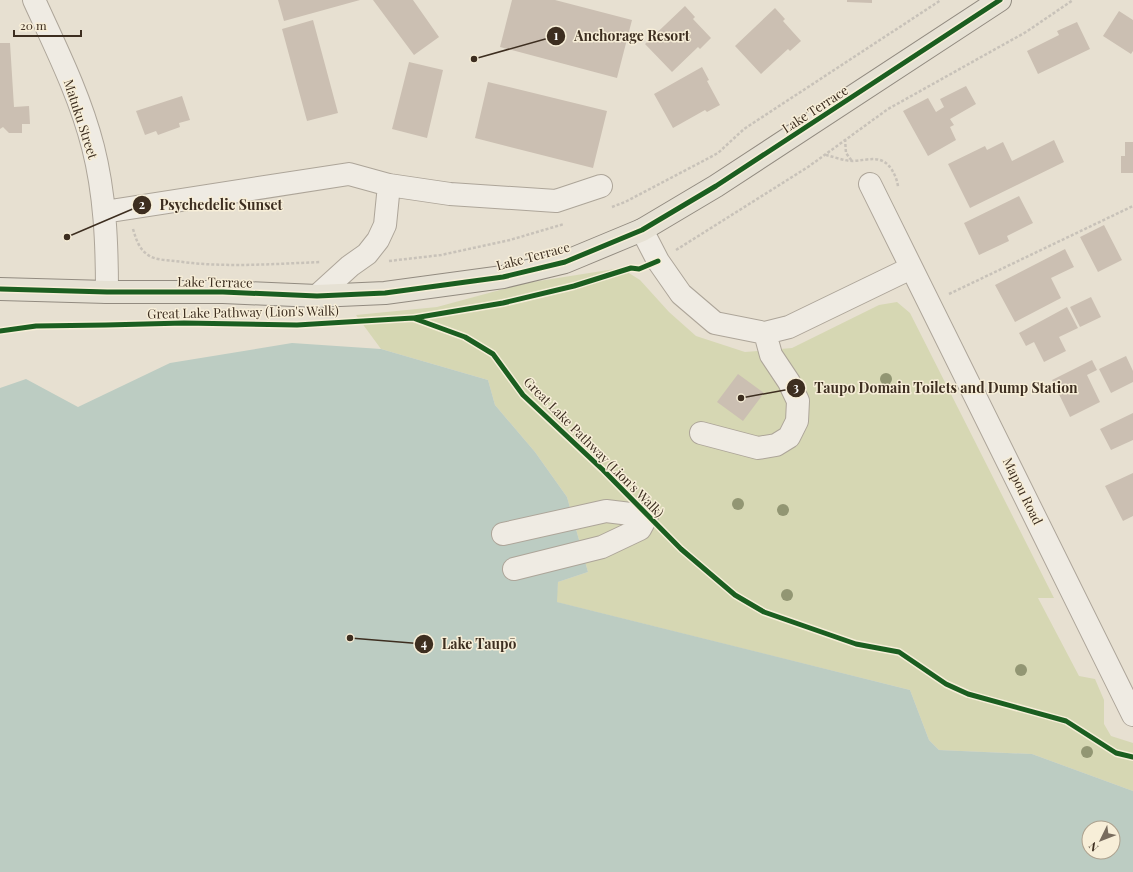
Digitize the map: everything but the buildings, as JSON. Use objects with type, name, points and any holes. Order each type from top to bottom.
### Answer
[{"type":"main road","name":"Lake Terrace","points":[[0,289],[107,292],[223,292],[317,296],[385,293],[503,277],[565,262],[642,230],[716,186],[1000,0]]},
{"type":"street","name":"Matuku Street","points":[[34,0],[65,69],[93,147],[104,212],[107,292]]},
{"type":"street","points":[[104,212],[349,174],[390,185],[450,194],[556,201],[601,186]]},
{"type":"street","name":"Mapou Road","points":[[870,184],[1133,715]]},
{"type":"street","points":[[317,296],[350,266],[367,254],[378,240],[385,225],[390,185]]},
{"type":"street","points":[[642,230],[658,261],[681,294],[715,323],[765,333],[789,327],[911,268]]},
{"type":"street","points":[[701,433],[758,448],[776,445],[789,437],[797,421],[798,401],[789,382],[771,355],[765,333]]},
{"type":"street","points":[[503,534],[606,511],[647,516],[640,529],[602,547],[514,569]]},
{"type":"path","points":[[606,209],[639,195],[718,153],[744,129],[940,0]]},
{"type":"path","points":[[658,261],[826,155],[845,139],[888,109],[1026,32],[1073,0]]},
{"type":"path","points":[[826,155],[852,161],[846,153],[845,139]]},
{"type":"path","points":[[930,303],[1133,206]]},
{"type":"path","points":[[386,261],[441,256],[510,240],[564,224]]},
{"type":"path","points":[[132,226],[136,240],[143,250],[149,256],[159,259],[205,266],[326,262]]},
{"type":"green space","points":[[621,268],[640,280],[669,312],[696,336],[745,352],[792,348],[879,305],[897,302],[910,313],[1054,598],[1038,598],[1079,676],[1095,679],[1104,700],[1104,724],[1111,736],[1133,743],[1133,791],[1032,754],[939,750],[929,740],[910,690],[556,602],[558,582],[588,572],[567,497],[535,452],[495,405],[488,380],[381,349],[356,315],[437,307],[526,283]]},
{"type":"shaded area","points":[[292,343],[381,349],[488,380],[495,405],[535,452],[567,497],[588,572],[558,582],[557,602],[910,690],[929,740],[939,750],[1032,754],[1133,791],[1133,872],[0,872],[0,388],[26,379],[78,407],[170,363]]},
{"type":"cycle path","name":"Great Lake Pathway (Lion's Walk)","points":[[0,289],[107,292],[223,292],[317,296],[385,293],[503,277],[565,262],[642,230],[716,186],[1000,0]]},
{"type":"cycle path","points":[[414,318],[503,303],[574,286],[631,268],[639,269],[658,261]]},
{"type":"cycle path","name":"Great Lake Pathway (Lion's Walk)","points":[[0,331],[36,326],[184,323],[297,325],[413,318],[465,337],[493,354],[523,395],[603,470],[681,549],[735,595],[764,612],[856,644],[899,652],[946,684],[968,694],[1066,721],[1116,753],[1133,757]]},
{"type":"place","name":"Anchorage Resort","points":[[474,59]]},
{"type":"place","name":"Psychedelic Sunset","points":[[67,237]]},
{"type":"place","name":"Taupo Domain Toilets and Dump Station","points":[[741,398]]},
{"type":"place","name":"Lake Taupō","points":[[350,638]]}]
